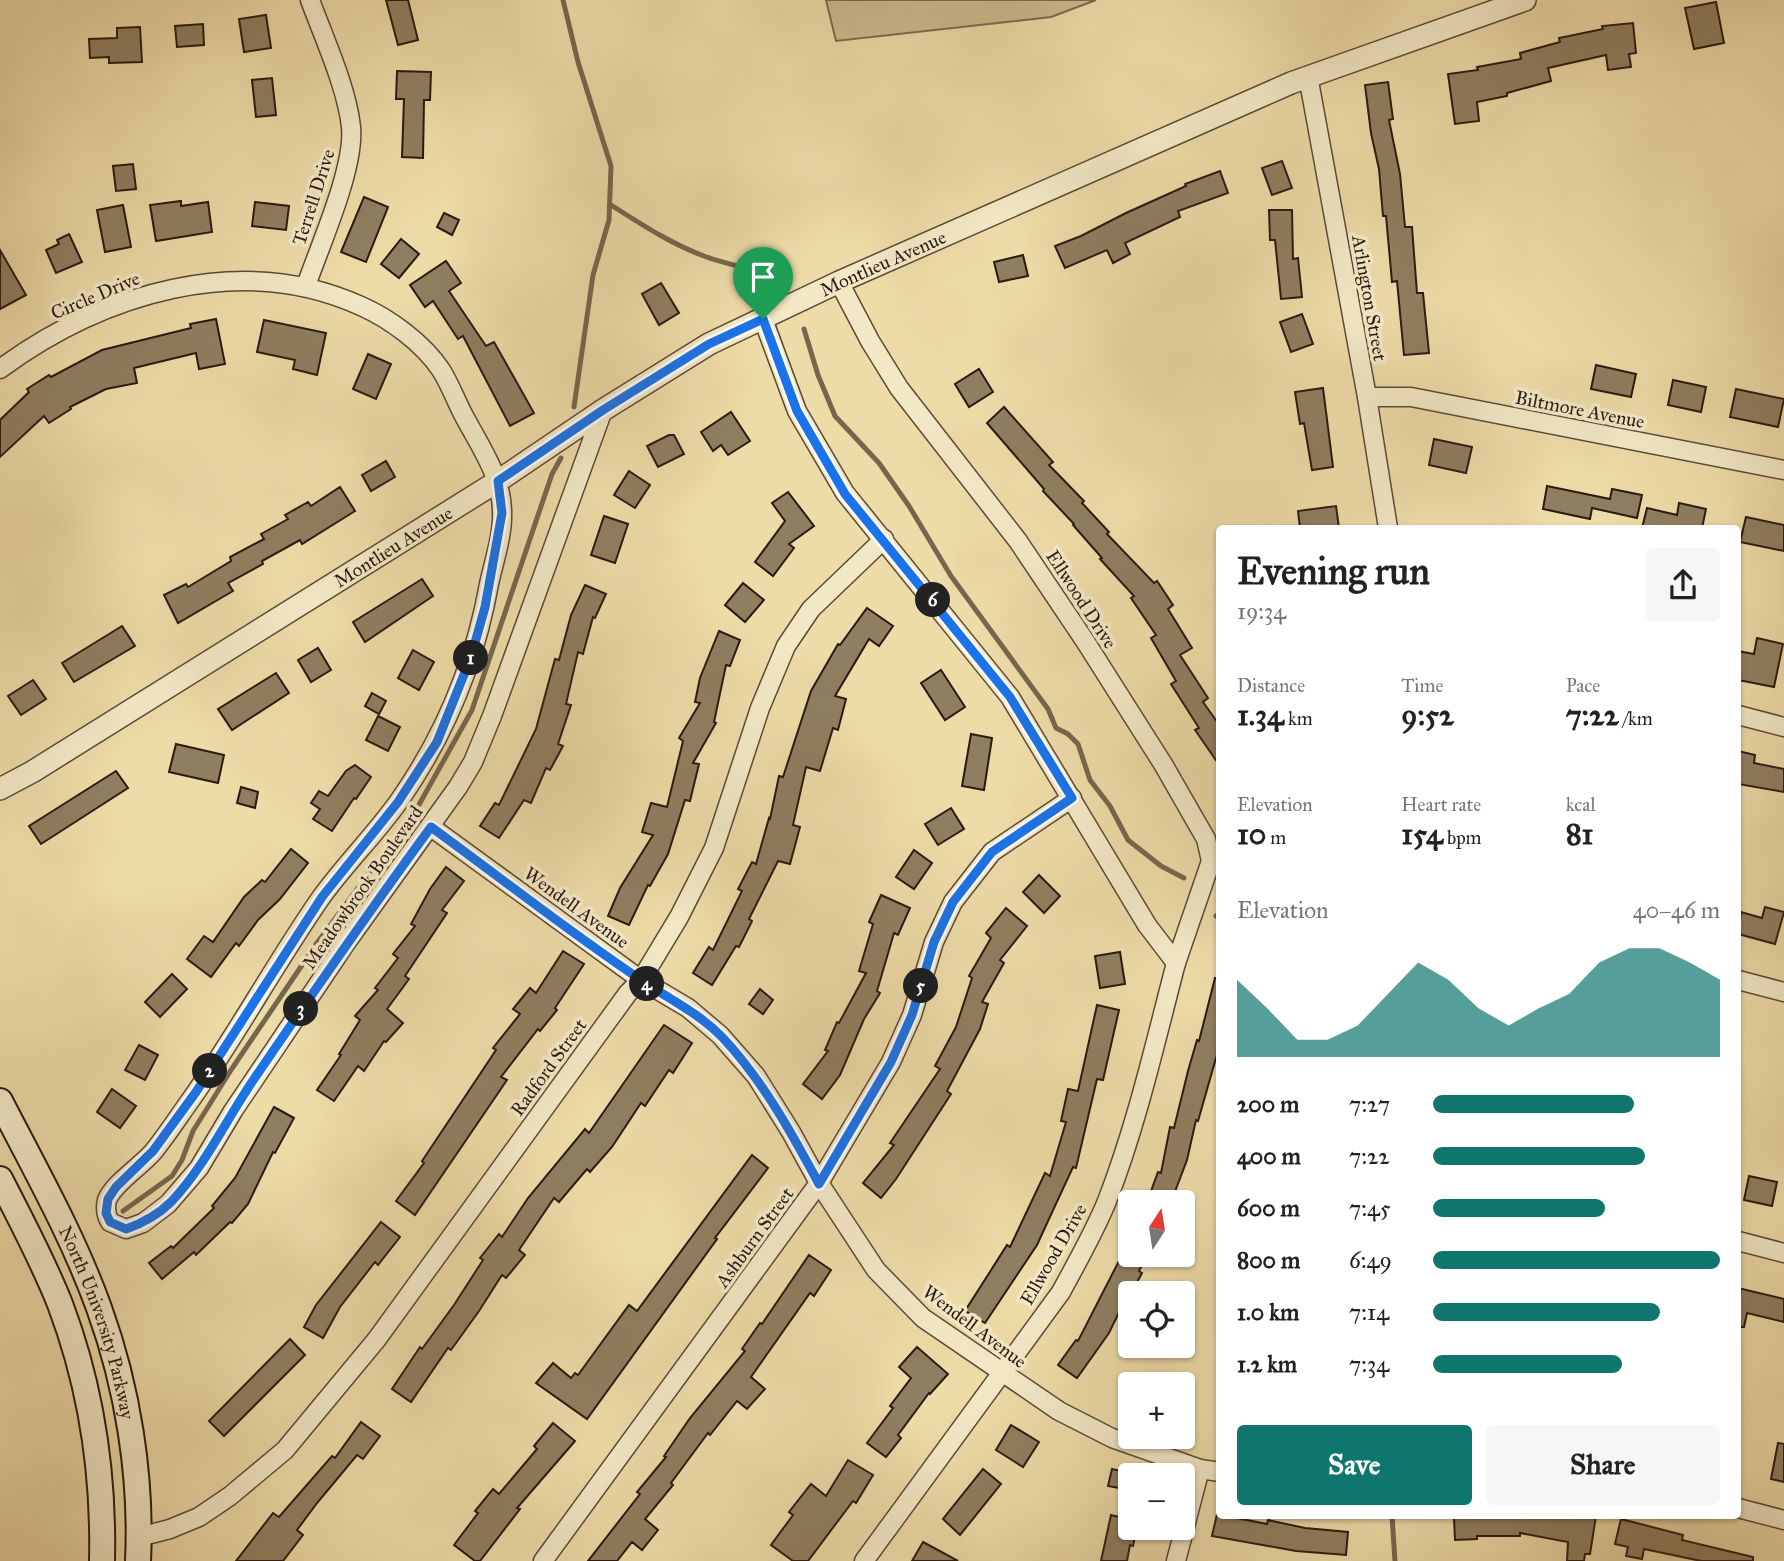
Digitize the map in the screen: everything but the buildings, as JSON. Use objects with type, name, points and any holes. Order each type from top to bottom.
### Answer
[{"type":"main road","name":"North University Parkway","points":[[0,1101],[65,1227],[100,1309],[117,1368],[128,1423],[136,1479],[138,1549]]},
{"type":"main road","name":"North University Parkway","points":[[0,1179],[60,1304],[80,1373],[92,1419],[99,1465],[102,1561]]},
{"type":"street","name":"Terrell Drive","points":[[306,286],[351,152],[351,127],[344,96],[310,0]]},
{"type":"street","name":"Montlieu Avenue","points":[[0,789],[32,772],[498,481],[603,410],[709,344],[839,282],[1308,76],[1525,0]]},
{"type":"street","name":"Arlington Street","points":[[1308,76],[1367,397],[1388,525]]},
{"type":"street","name":"Circle Drive","points":[[0,369],[27,349],[83,318],[124,301],[166,289],[215,282],[259,281],[306,286],[339,295],[369,309],[400,329],[424,351],[440,370],[498,481]]},
{"type":"street","name":"Ellwood Drive","points":[[839,282],[870,341],[900,388],[1018,541],[1106,674],[1206,839],[1211,861],[1176,963],[1136,1119],[1106,1202],[1060,1292],[864,1561]]},
{"type":"street","points":[[763,319],[797,411],[845,494],[1010,697],[1147,925],[1176,963]]},
{"type":"street","name":"Biltmore Avenue","points":[[1367,397],[1411,397],[1784,470]]},
{"type":"street","name":"Meadowbrook Boulevard","points":[[498,481],[502,513],[485,607],[471,657],[437,742],[398,802],[322,897],[168,1131],[153,1151],[116,1187],[108,1199],[106,1213],[110,1222],[126,1229],[144,1223],[168,1204],[199,1168],[233,1111],[348,940],[431,827],[473,761],[492,716],[603,410]]},
{"type":"street","name":"Radford Street","points":[[138,1549],[170,1529],[199,1517],[230,1496],[285,1450],[377,1339],[628,993],[641,980],[679,917],[714,848],[760,708],[786,646],[810,609],[884,539]]},
{"type":"street","points":[[1741,716],[1784,727]]},
{"type":"street","name":"Ashburn Street","points":[[543,1561],[819,1184],[891,1062],[912,1015],[934,942],[953,902],[992,852],[1072,798]]},
{"type":"street","name":"Wendell Avenue","points":[[431,827],[641,980],[688,1008],[720,1035],[756,1076],[819,1184],[876,1270],[923,1318],[1059,1411],[1112,1438],[1200,1469],[1216,1471]]},
{"type":"street","points":[[1741,981],[1784,992]]},
{"type":"street","points":[[1741,1242],[1784,1253]]},
{"type":"street","points":[[1176,1561],[1200,1469]]},
{"type":"street","points":[[1741,1509],[1784,1520]]},
{"type":"shaded area","points":[[826,0],[1096,0],[1051,17],[836,41]]},
{"type":"waterway","points":[[563,0],[578,62],[611,166],[609,220],[593,275],[574,407]]},
{"type":"waterway","points":[[611,205],[680,246],[772,279]]},
{"type":"waterway","points":[[804,329],[818,375],[835,416],[879,463],[909,506],[951,576],[1048,709],[1056,728],[1068,734],[1078,744],[1090,780],[1110,806],[1128,840],[1161,866],[1184,878]]},
{"type":"waterway","points":[[123,1211],[172,1176],[182,1160],[193,1131],[231,1070],[317,943],[416,810],[472,710],[552,474],[561,458]]},
{"type":"waterway","points":[[1392,1519],[1395,1561]]},
{"type":"route","points":[[763,319],[797,411],[845,494],[1010,697],[1072,798],[992,852],[953,902],[934,942],[912,1015],[891,1062],[819,1184],[756,1076],[720,1035],[688,1008],[641,980],[431,827],[348,940],[233,1111],[199,1168],[168,1204],[144,1223],[126,1229],[110,1222],[106,1213],[108,1199],[116,1187],[153,1151],[196,1092],[322,897],[398,802],[437,742],[471,657],[485,607],[502,513],[498,481],[603,410],[709,344],[763,319]]}]
